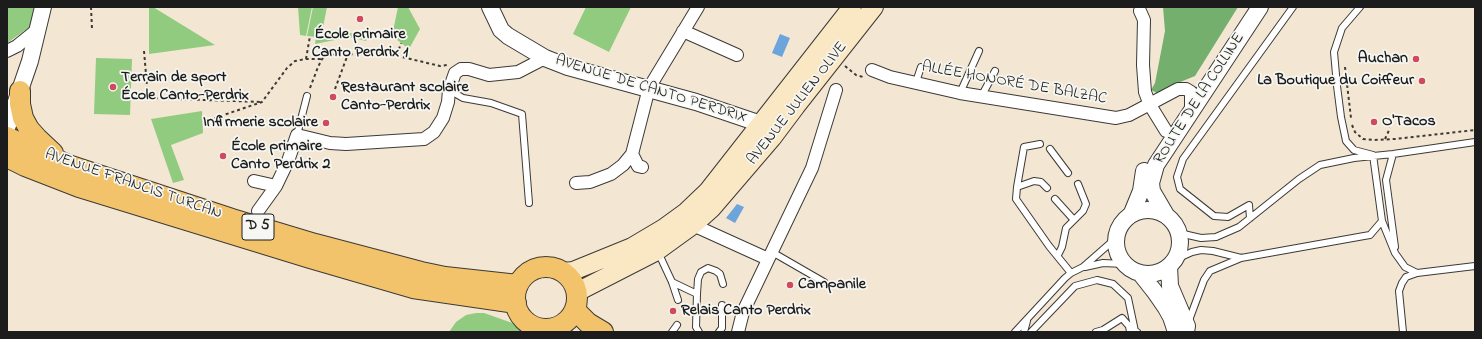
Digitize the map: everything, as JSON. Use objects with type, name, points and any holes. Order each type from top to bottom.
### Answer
[{"type":"main road","name":"AVENUE JULIEN OLIVE","points":[[564,272],[573,271],[632,247],[664,228],[686,212],[708,191],[762,124],[785,91],[852,7]]},
{"type":"main road","name":"AVENUE JULIEN OLIVE","points":[[573,314],[693,226],[721,199],[772,138],[874,7]]},
{"type":"main road","points":[[13,96],[20,104],[23,118],[29,129],[68,165]]},
{"type":"main road","name":"AVENUE FRANCIS TURCAN","points":[[7,138],[68,165],[232,219],[315,244],[414,270],[517,294]]},
{"type":"main road","name":"AVENUE FRANCIS TURCAN","points":[[7,157],[25,166],[79,187],[413,288],[517,294]]},
{"type":"main road","points":[[546,267],[564,272],[572,280],[573,314],[548,329],[534,326],[522,317],[517,294],[529,272],[546,267]]},
{"type":"main road","points":[[573,314],[603,332]]},
{"type":"street","points":[[7,128],[13,96],[30,60],[43,7]]},
{"type":"street","name":"AVENUE DE CANTO PERDRIX","points":[[490,7],[500,30],[545,58],[568,67],[649,88],[762,124]]},
{"type":"street","points":[[576,183],[590,182],[611,174],[623,165],[632,154],[649,88],[698,7]]},
{"type":"street","name":"ROUTE DE LA COLLINE","points":[[1132,214],[1141,191],[1142,178],[1149,155],[1247,7]]},
{"type":"street","name":"ROUTE DE LA COLLINE","points":[[1166,215],[1152,191],[1151,183],[1156,165],[1190,111],[1260,7]]},
{"type":"street","points":[[1140,11],[1144,20],[1143,65],[1145,92],[1150,105],[1166,131]]},
{"type":"street","points":[[7,51],[17,46],[38,29]]},
{"type":"street","points":[[683,31],[737,55]]},
{"type":"street","points":[[258,212],[276,186],[298,135],[330,143],[346,144],[424,139],[434,132],[443,118],[448,102],[449,90],[455,73],[461,69],[469,69],[490,75],[518,72],[545,58]]},
{"type":"street","name":"ALLÉE HONORÉ DE BALZAC","points":[[872,70],[890,77],[960,93],[1116,118],[1130,115],[1178,89],[1186,89],[1191,92]]},
{"type":"street","points":[[738,332],[743,312],[812,168],[836,90]]},
{"type":"street","points":[[1190,111],[1191,92]]},
{"type":"street","name":"AVENUE JULIEN OLIVE","points":[[721,199],[731,178],[759,136],[762,124]]},
{"type":"street","points":[[632,154],[638,166],[642,167]]},
{"type":"street","points":[[254,181],[276,186]]},
{"type":"street","points":[[1149,209],[1166,215],[1176,226],[1179,233],[1179,252],[1172,263],[1160,272],[1150,274],[1131,270],[1124,264],[1117,252],[1116,238],[1123,220],[1140,210],[1149,209]]},
{"type":"street","points":[[693,226],[770,256]]},
{"type":"street","points":[[1172,263],[1170,286],[1183,330]]},
{"type":"street","points":[[1140,273],[1183,330]]},
{"type":"lane","points":[[1250,218],[1249,205],[1228,217],[1214,216],[1180,189],[1177,177],[1183,159],[1293,7]]},
{"type":"lane","points":[[1360,7],[1342,28],[1334,52],[1341,117],[1346,141],[1354,150],[1373,156]]},
{"type":"lane","points":[[960,93],[979,51]]},
{"type":"lane","points":[[916,82],[921,67]]},
{"type":"lane","points":[[981,97],[995,71]]},
{"type":"lane","points":[[449,90],[463,98],[491,103],[522,114],[529,203]]},
{"type":"lane","points":[[298,135],[307,96]]},
{"type":"lane","points":[[1179,233],[1201,238],[1216,237],[1239,227],[1299,179],[1320,165],[1475,142]]},
{"type":"lane","points":[[1040,144],[1024,147],[1016,199],[1041,235],[1071,273]]},
{"type":"lane","points":[[1050,149],[1068,173]]},
{"type":"lane","points":[[1393,154],[1386,180],[1393,222],[1395,251]]},
{"type":"lane","points":[[1373,156],[1382,221],[1385,231],[1395,252],[1406,267],[1417,273]]},
{"type":"lane","points":[[1017,187],[1034,181],[1041,182],[1047,188]]},
{"type":"lane","points":[[1058,256],[1062,247],[1066,228],[1083,212],[1086,204],[1078,184]]},
{"type":"lane","points":[[1055,199],[1074,220]]},
{"type":"lane","points":[[1183,330],[1204,280],[1210,271],[1241,258],[1370,234],[1382,221]]},
{"type":"lane","points":[[1015,332],[1071,273],[1083,267],[1116,238]]},
{"type":"lane","points":[[1172,263],[1192,252],[1201,250],[1213,251],[1241,258]]},
{"type":"lane","points":[[657,251],[672,282],[678,300]]},
{"type":"lane","points":[[770,256],[824,282]]},
{"type":"lane","points":[[1083,267],[1103,263],[1124,264]]},
{"type":"lane","points":[[1403,332],[1399,291],[1406,277],[1417,273],[1475,266]]},
{"type":"lane","points":[[699,332],[696,327],[698,279],[702,272],[708,268],[720,274],[723,284]]},
{"type":"lane","points":[[1031,332],[1075,286],[1097,280],[1113,284],[1128,298],[1135,331],[1137,332]]},
{"type":"lane","points":[[672,282],[697,294]]},
{"type":"lane","points":[[719,332],[722,328],[722,305]]},
{"type":"lane","points":[[1096,332],[1103,330],[1122,318],[1129,326],[1130,332]]},
{"type":"lane","points":[[1024,332],[1027,319]]},
{"type":"lane","points":[[672,332],[677,325],[677,332]]},
{"type":"path","points":[[91,7],[92,29]]},
{"type":"path","points":[[306,58],[310,36]]},
{"type":"path","points":[[397,55],[401,43]]},
{"type":"path","points":[[144,51],[148,98],[262,102]]},
{"type":"path","points":[[203,122],[262,102],[287,68],[295,61],[306,58],[322,59],[329,55],[390,53],[440,66]]},
{"type":"path","points":[[335,89],[348,54]]},
{"type":"path","points":[[307,96],[322,59]]},
{"type":"path","points":[[1345,65],[1352,124],[1355,132],[1363,139],[1385,140],[1475,130]]},
{"type":"path","points":[[1385,140],[1390,128]]},
{"type":"green space","points":[[7,7],[37,7],[31,26],[7,43]]},
{"type":"green space","points":[[149,7],[153,7],[215,45],[149,54]]},
{"type":"green space","points":[[298,7],[312,7],[306,36],[300,35]]},
{"type":"green space","points":[[313,7],[327,7],[322,32],[340,36],[341,31],[368,37],[366,41],[350,37],[315,44],[316,37],[307,36]]},
{"type":"green space","points":[[398,7],[408,7],[420,29],[409,49],[392,36]]},
{"type":"green space","points":[[586,7],[631,7],[609,52],[573,34]]},
{"type":"green space","points":[[1163,7],[1238,7],[1195,76],[1157,93],[1151,90],[1155,83],[1165,31]]},
{"type":"green space","name":"Terrain de sport École Canto-Perdrix","points":[[96,58],[132,59],[130,115],[94,114]]},
{"type":"green space","points":[[202,111],[203,133],[171,145],[184,180],[173,183],[151,119]]},
{"type":"green space","points":[[484,313],[538,332],[449,332],[456,322],[466,315]]},
{"type":"water","points":[[780,34],[790,38],[782,57],[772,53]]},
{"type":"water","points":[[737,204],[744,207],[735,223],[726,218]]},
{"type":"place","name":"École primaire Canto Perdrix 1","points":[[360,19]]},
{"type":"place","name":"Auchan","points":[[1416,59]]},
{"type":"place","name":"La Boutique du Coiffeur","points":[[1422,81]]},
{"type":"place","name":"Terrain de sport École Canto-Perdrix","points":[[113,87]]},
{"type":"place","name":"Restaurant scolaire Canto-Perdrix","points":[[333,97]]},
{"type":"place","name":"O'Tacos","points":[[1374,122]]},
{"type":"place","name":"Infirmerie scolaire","points":[[326,123]]},
{"type":"place","name":"École primaire Canto Perdrix 2","points":[[223,156]]},
{"type":"place","name":"Campanile","points":[[790,285]]},
{"type":"place","name":"Relais Canto Perdrix","points":[[673,311]]}]
